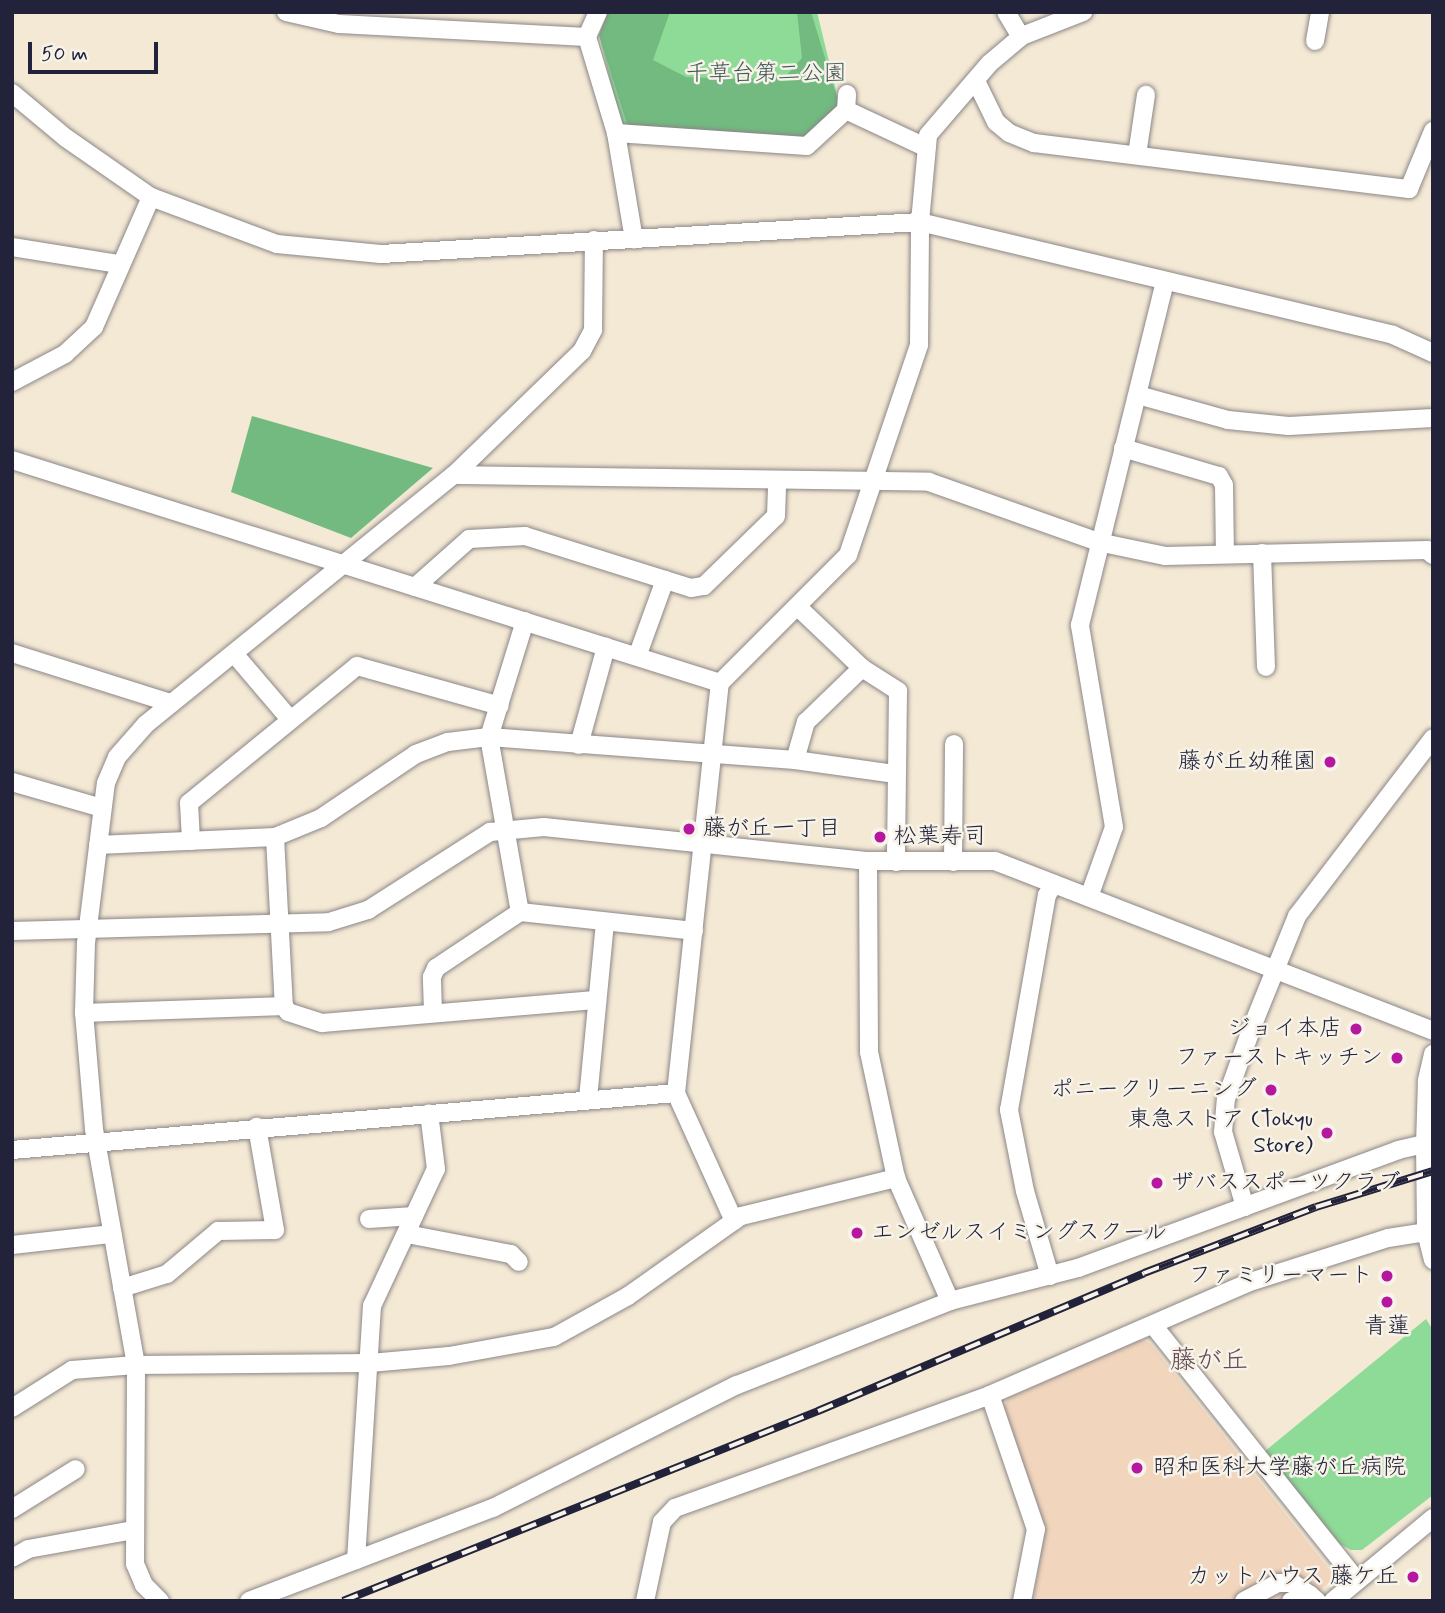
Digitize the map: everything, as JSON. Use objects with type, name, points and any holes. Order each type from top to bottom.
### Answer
[{"type":"street","points":[[286,12],[587,37]]},
{"type":"street","points":[[598,12],[587,37],[616,133],[634,239]]},
{"type":"street","points":[[1006,12],[1021,37]]},
{"type":"street","points":[[734,1220],[676,1093],[720,683],[799,608],[848,555],[919,345],[920,222],[928,135],[976,81],[1021,37],[1083,12]]},
{"type":"street","points":[[1315,41],[1320,12]]},
{"type":"street","points":[[976,81],[996,122],[1009,133],[1034,143],[1409,189],[1433,131]]},
{"type":"street","points":[[12,93],[66,138],[151,197],[277,244],[368,253],[920,222],[1392,335],[1433,353]]},
{"type":"street","points":[[1137,155],[1146,95]]},
{"type":"street","points":[[616,133],[807,146],[846,102],[927,148]]},
{"type":"street","points":[[12,382],[65,354],[94,327],[118,264],[151,197]]},
{"type":"street","points":[[160,1601],[138,1575],[134,1530],[136,1364],[97,1143],[84,1013],[88,930],[106,783],[117,757],[171,703],[236,656],[342,565],[454,475],[582,351],[593,330],[594,240]]},
{"type":"street","points":[[12,247],[118,264]]},
{"type":"street","points":[[1089,897],[1114,827],[1080,625],[1098,541],[1138,396],[1164,281]]},
{"type":"street","points":[[1138,396],[1228,419],[1289,426],[1433,418]]},
{"type":"street","points":[[1123,448],[1219,476],[1224,485],[1225,553]]},
{"type":"street","points":[[12,460],[606,647],[638,654],[720,683]]},
{"type":"street","points":[[454,475],[929,482],[1098,541],[1165,556],[1427,551],[1433,555]]},
{"type":"street","points":[[415,587],[469,539],[525,536],[665,580],[704,586],[776,516],[777,481]]},
{"type":"street","points":[[1262,553],[1266,667]]},
{"type":"street","points":[[638,654],[665,580]]},
{"type":"street","points":[[799,608],[862,668],[898,691],[894,774],[896,862]]},
{"type":"street","points":[[520,912],[489,737],[525,621]]},
{"type":"street","points":[[579,745],[606,647]]},
{"type":"street","points":[[12,653],[171,703]]},
{"type":"street","points":[[236,656],[289,718]]},
{"type":"street","points":[[191,841],[189,803],[289,718],[357,666],[500,706]]},
{"type":"street","points":[[795,760],[806,722],[862,668]]},
{"type":"street","points":[[98,845],[275,837],[321,818],[416,754],[448,742],[489,737],[795,760],[894,774]]},
{"type":"street","points":[[1245,1207],[1226,1149],[1226,1099],[1276,968],[1297,916],[1433,737]]},
{"type":"street","points":[[953,862],[954,744]]},
{"type":"street","points":[[12,782],[103,808]]},
{"type":"street","points":[[12,931],[329,922],[368,910],[449,855],[506,828],[544,827],[868,861],[995,861],[1433,1031]]},
{"type":"street","points":[[275,837],[284,1006]]},
{"type":"street","points":[[868,861],[869,1052],[896,1178],[950,1301]]},
{"type":"street","points":[[1050,1276],[1025,1191],[1009,1110],[1047,895],[1054,884]]},
{"type":"street","points":[[433,1012],[432,976],[436,968],[520,912],[694,931]]},
{"type":"street","points":[[587,1099],[605,922]]},
{"type":"street","points":[[84,1013],[284,1006],[322,1024],[433,1012],[596,1000]]},
{"type":"street","points":[[1432,1258],[1426,1232],[1426,1144],[1427,1081],[1433,1054]]},
{"type":"street","points":[[12,1150],[676,1093]]},
{"type":"street","points":[[356,1560],[372,1307],[436,1169],[429,1113]]},
{"type":"street","points":[[122,1288],[167,1274],[218,1231],[275,1230],[257,1127]]},
{"type":"street","points":[[249,1601],[493,1508],[737,1385],[950,1301],[1050,1276],[1398,1150],[1426,1144]]},
{"type":"street","points":[[12,1408],[72,1370],[136,1364],[370,1363],[449,1356],[554,1337],[628,1296],[734,1220],[896,1178]]},
{"type":"street","points":[[369,1219],[414,1216]]},
{"type":"street","points":[[645,1601],[662,1522],[675,1508],[990,1395],[1247,1283],[1388,1238],[1426,1232]]},
{"type":"street","points":[[12,1245],[112,1234]]},
{"type":"street","points":[[407,1234],[511,1254],[519,1262]]},
{"type":"street","points":[[1153,1325],[1357,1581]]},
{"type":"street","points":[[990,1395],[1036,1529],[1023,1601]]},
{"type":"street","points":[[12,1509],[76,1469]]},
{"type":"street","points":[[1333,1601],[1433,1518]]},
{"type":"street","points":[[12,1558],[28,1549],[134,1530]]},
{"type":"street","points":[[1244,1601],[1278,1583],[1293,1583],[1313,1598]]},
{"type":"street","points":[[1291,1601],[1313,1598]]},
{"type":"shaded area","name":"昭和医科大学藤が丘病院","points":[[1139,1339],[1150,1343],[1333,1574],[1332,1580],[1306,1601],[1033,1601],[1045,1528],[1003,1409],[1008,1398]]},
{"type":"green space","name":"千草台第二公園","points":[[608,12],[817,12],[840,107],[623,133],[599,35]]},
{"type":"green space","name":"千草台第二公園","points":[[608,12],[670,12],[653,60],[686,77],[737,79],[785,77],[802,58],[797,12],[811,12],[840,107],[807,138],[628,127],[599,35]]},
{"type":"green space","points":[[252,416],[433,468],[351,538],[231,492]]},
{"type":"green space","points":[[1426,1319],[1433,1330],[1433,1495],[1362,1550],[1351,1550],[1340,1544],[1264,1452]]},
{"type":"railway","points":[[343,1601],[818,1411],[1144,1273],[1316,1207],[1433,1171]]},
{"type":"place","name":"藤が丘幼稚園","points":[[1330,762]]},
{"type":"place","name":"藤が丘一丁目","points":[[689,829]]},
{"type":"place","name":"松葉寿司","points":[[880,837]]},
{"type":"place","name":"ジョイ本店","points":[[1356,1029]]},
{"type":"place","name":"ファーストキッチン","points":[[1397,1058]]},
{"type":"place","name":"ポニークリーニング","points":[[1271,1090]]},
{"type":"place","name":"東急ストア (Tokyu Store)","points":[[1327,1133]]},
{"type":"place","name":"ザバススポーツクラブ","points":[[1157,1183]]},
{"type":"place","name":"エンゼルスイミングスクール","points":[[857,1233]]},
{"type":"place","name":"ファミリーマート","points":[[1387,1276]]},
{"type":"place","name":"青蓮","points":[[1387,1302]]},
{"type":"place","name":"昭和医科大学藤が丘病院","points":[[1137,1468]]},
{"type":"place","name":"カットハウス 藤ケ丘","points":[[1413,1577]]},
{"type":"district","name":"藤が丘","points":[[1209,1362]]}]
